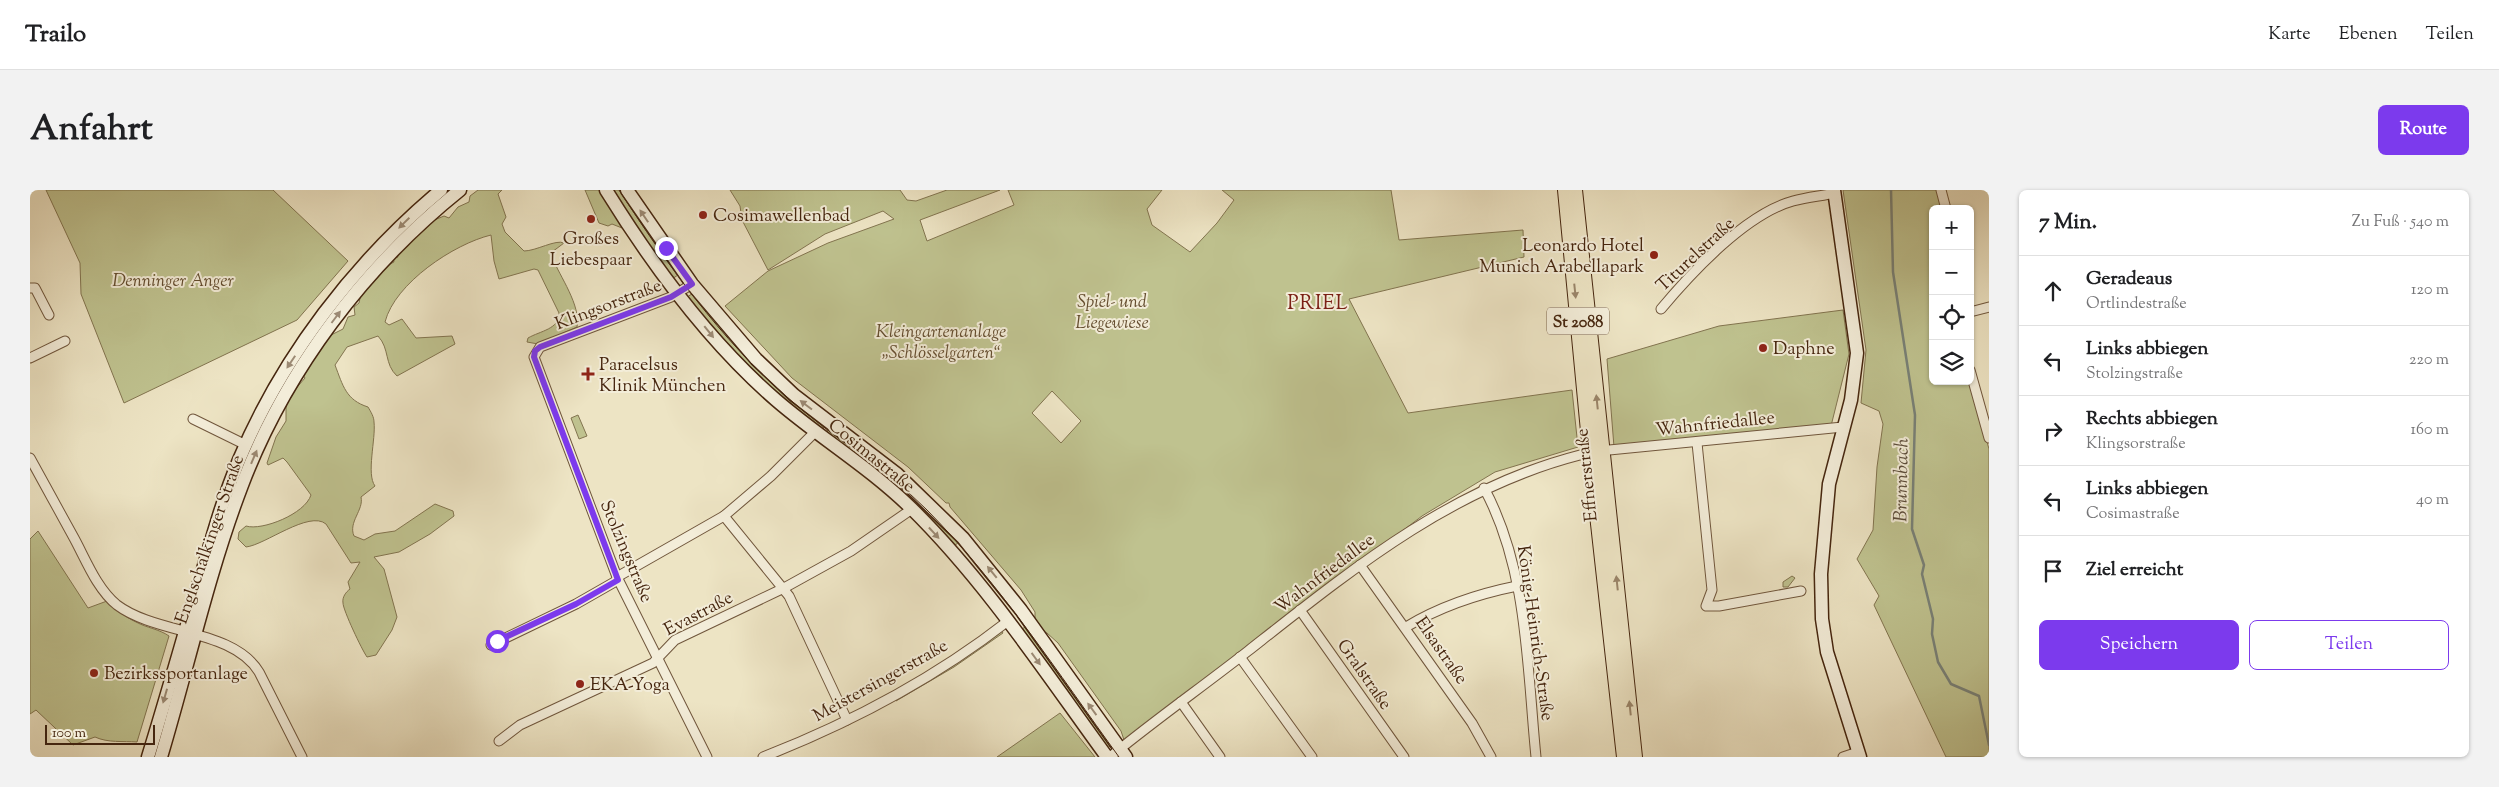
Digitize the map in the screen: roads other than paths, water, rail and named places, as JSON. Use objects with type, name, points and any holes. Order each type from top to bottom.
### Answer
[{"type":"main road","name":"Englschalkinger Straße","points":[[161,757],[219,514],[246,445],[283,373],[329,306],[373,254],[441,190]]},
{"type":"main road","name":"Englschalkinger Straße","points":[[148,757],[242,485],[259,446],[295,379],[318,342],[364,282],[407,237],[460,190]]},
{"type":"main road","name":"Cosimastraße","points":[[606,190],[678,294],[738,364],[776,400],[874,476],[912,509],[949,549],[1116,755]]},
{"type":"main road","name":"Cosimastraße","points":[[627,190],[692,284],[734,336],[794,396],[898,474],[940,513],[989,568],[1021,610],[1116,755]]},
{"type":"main road","name":"Effnerstraße","points":[[1564,190],[1624,757]]},
{"type":"main road","name":"Effnerstraße","points":[[1575,190],[1591,452],[1622,631],[1634,757]]},
{"type":"main road","points":[[1835,192],[1857,353],[1852,392],[1829,484],[1821,574],[1822,618],[1827,652],[1859,755]]},
{"type":"main road","points":[[1008,621],[1021,610]]},
{"type":"street","points":[[1941,190],[1945,205]]},
{"type":"street","name":"Titurelstraße","points":[[1661,309],[1687,278],[1718,250],[1764,214],[1792,201],[1835,192]]},
{"type":"street","name":"Klingsorstraße","points":[[535,351],[540,347],[678,294],[692,284]]},
{"type":"street","points":[[32,286],[49,315]]},
{"type":"street","points":[[1974,311],[1989,307]]},
{"type":"street","points":[[30,358],[64,341]]},
{"type":"street","name":"Stolzingstraße","points":[[535,351],[534,357],[537,368],[617,579],[707,757]]},
{"type":"street","points":[[1974,384],[1989,438]]},
{"type":"street","points":[[193,418],[246,445]]},
{"type":"street","name":"Wahnfriedallee","points":[[1116,755],[1181,702],[1360,565],[1427,520],[1484,488],[1546,463],[1591,452],[1697,443],[1843,427]]},
{"type":"street","points":[[491,645],[576,604],[724,516],[771,476],[815,432]]},
{"type":"street","points":[[1697,443],[1712,590],[1706,606],[1719,606],[1801,590]]},
{"type":"street","points":[[30,460],[92,572],[108,596],[131,614],[236,650],[255,666],[302,757]]},
{"type":"street","name":"König-Heinrich-Straße","points":[[1484,488],[1496,510],[1507,539],[1517,586],[1536,757]]},
{"type":"street","name":"Evastraße","points":[[499,741],[520,725],[653,663],[675,640],[784,588],[851,551],[912,509]]},
{"type":"street","points":[[724,516],[784,588],[827,674],[847,720]]},
{"type":"street","name":"Elsastraße","points":[[1360,565],[1406,627],[1472,723],[1491,757]]},
{"type":"street","points":[[1406,627],[1431,612],[1462,599],[1517,586]]},
{"type":"street","name":"Gralstraße","points":[[1300,610],[1404,757]]},
{"type":"street","name":"Meistersingerstraße","points":[[763,757],[806,740],[914,684],[1008,621]]},
{"type":"street","points":[[1240,657],[1312,757]]},
{"type":"street","points":[[1181,702],[1220,757]]},
{"type":"street","points":[[1843,757],[1859,755]]},
{"type":"waterway","name":"Brunnbach","points":[[1891,190],[1893,272],[1915,415],[1912,529],[1924,565],[1922,574],[1933,619],[1932,634],[1938,662],[1951,684],[1979,696],[1989,745]]},
{"type":"tram line","points":[[619,190],[696,300],[739,351],[804,412],[910,494],[954,538],[1004,599],[1119,757]]},
{"type":"place","name":"Cosimawellenbad","points":[[703,215]]},
{"type":"place","name":"Großes Liebespaar","points":[[591,219]]},
{"type":"place","name":"Leonardo Hotel Munich Arabellapark","points":[[1654,255]]},
{"type":"place","name":"Daphne","points":[[1763,348]]},
{"type":"place","name":"Paracelsus Klinik München","points":[[588,374]]},
{"type":"place","name":"Bezirkssportanlage","points":[[94,673]]},
{"type":"place","name":"EKA-Yoga","points":[[580,684]]},
{"type":"district","name":"PRIEL","points":[[1318,302]]},
{"type":"park label","name":"Denninger Anger","points":[[173,280]]},
{"type":"park label","name":"Spiel- und Liegewiese","points":[[1112,311]]},
{"type":"park label","name":"Kleingartenanlage „Schlösselgarten“","points":[[941,341]]}]
